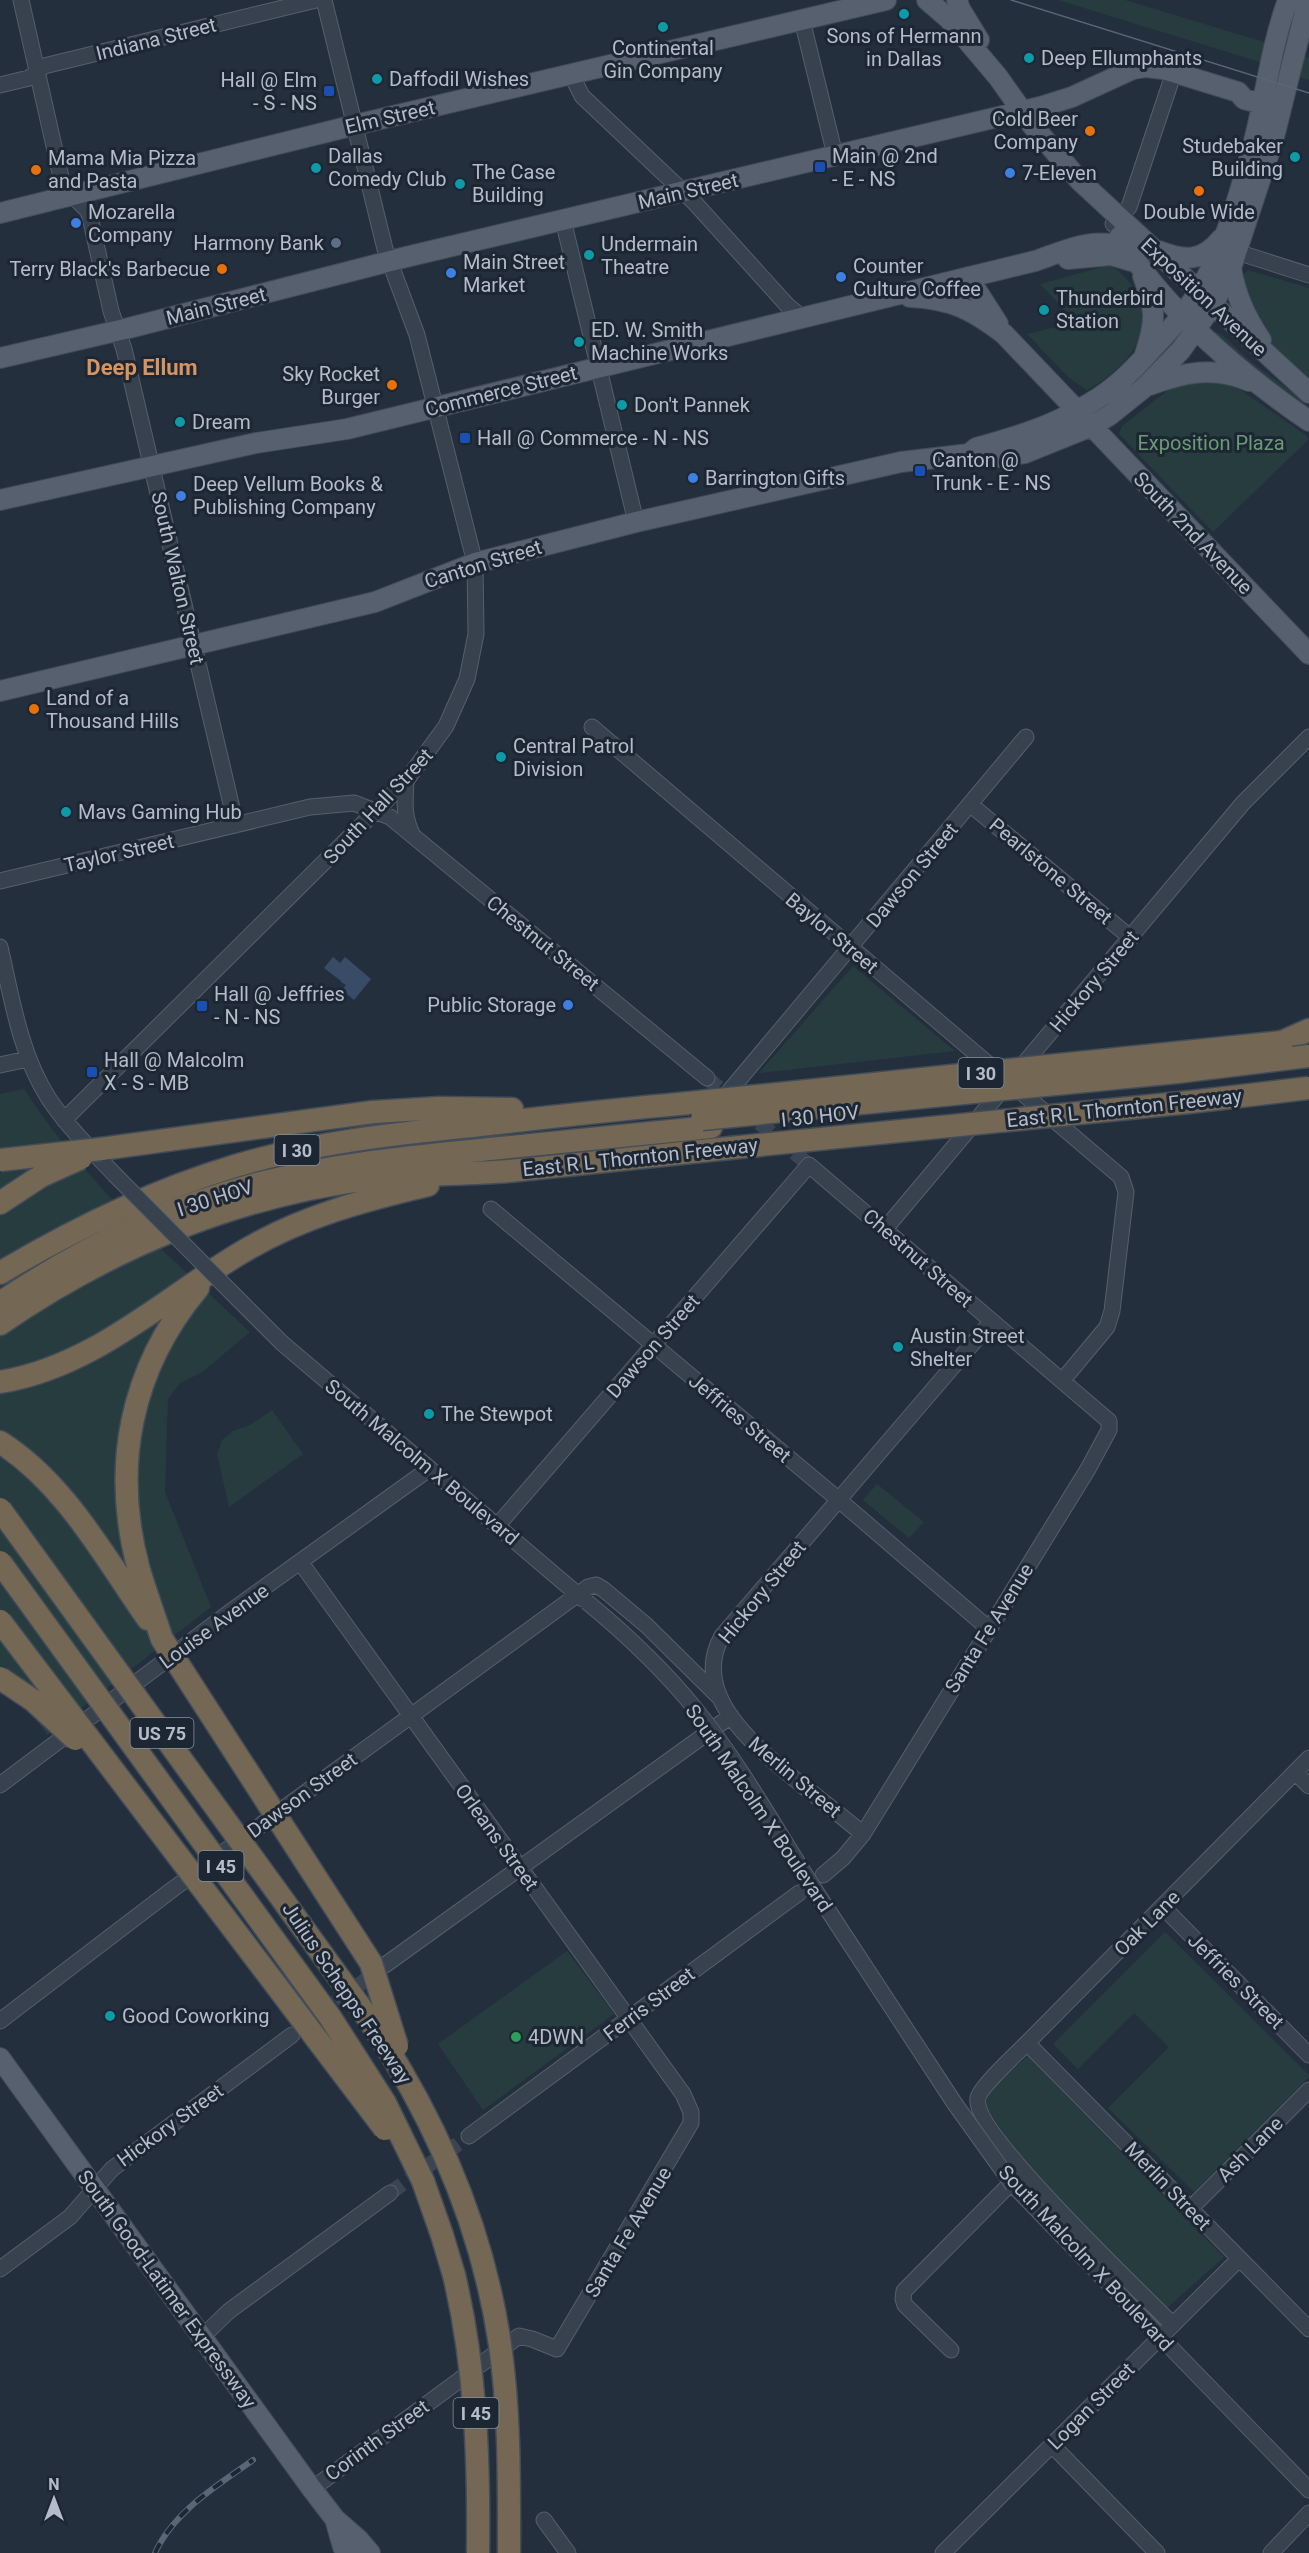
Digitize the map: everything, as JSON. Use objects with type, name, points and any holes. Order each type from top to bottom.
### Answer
[{"type":"highway","points":[[1282,1042],[1309,1030]]},
{"type":"highway","name":"I 30","points":[[0,1273],[111,1213],[234,1166],[300,1149],[364,1139],[618,1109],[1282,1042],[1309,1037]]},
{"type":"highway","name":"I 30 HOV","points":[[0,1303],[65,1263],[117,1236],[176,1211],[253,1185],[306,1172],[396,1158],[1309,1056]]},
{"type":"highway","name":"I 30 HOV","points":[[0,1293],[59,1256],[127,1222],[172,1203],[264,1174],[355,1156],[1119,1086],[1309,1064]]},
{"type":"highway","name":"East R L Thornton Freeway","points":[[0,1324],[80,1273],[137,1244],[199,1220],[256,1202],[368,1179],[508,1171],[1179,1104],[1309,1088]]},
{"type":"highway","points":[[0,1160],[101,1149],[279,1123],[414,1109],[618,1109]]},
{"type":"highway","points":[[0,1203],[41,1176],[101,1149]]},
{"type":"highway","points":[[0,1382],[46,1371],[86,1353],[140,1320],[212,1270],[281,1231],[370,1198],[436,1183],[508,1171]]},
{"type":"highway","points":[[130,1576],[127,1478],[128,1446],[133,1411],[142,1380],[160,1344],[177,1316],[212,1270]]},
{"type":"highway","points":[[0,1442],[20,1456],[57,1493],[130,1576],[162,1639],[371,1963],[407,2078]]},
{"type":"highway","name":"Julius Schepps Freeway","points":[[0,1509],[349,1990],[407,2078],[453,2173],[489,2288],[500,2346],[506,2409],[508,2553]]},
{"type":"highway","name":"Julius Schepps Freeway","points":[[0,1562],[330,2016],[380,2094],[423,2181],[449,2256],[467,2336],[477,2420],[478,2553]]},
{"type":"highway","points":[[0,1621],[150,1816],[207,1897]]},
{"type":"highway","points":[[0,1678],[57,1720],[207,1897],[346,2075],[423,2181]]},
{"type":"main road","name":"Elm Street","points":[[0,213],[354,125],[886,0]]},
{"type":"main road","points":[[927,0],[949,19],[998,77]]},
{"type":"main road","points":[[957,0],[960,9],[993,60],[998,77]]},
{"type":"main road","points":[[1272,106],[1271,57],[1278,27],[1288,0]]},
{"type":"main road","points":[[1272,106],[1308,0]]},
{"type":"main road","points":[[1238,92],[1256,83],[1271,57]]},
{"type":"main road","name":"Main Street","points":[[0,358],[118,331],[389,261],[1022,111],[1072,97],[1133,69],[1146,67],[1174,72],[1238,92],[1244,99],[1272,106]]},
{"type":"main road","name":"Exposition Avenue","points":[[998,77],[1022,111],[1116,221],[1153,249],[1309,393]]},
{"type":"main road","name":"Canton Street","points":[[969,454],[976,448],[1034,430],[1077,411],[1127,378],[1144,359],[1183,314],[1198,292],[1224,235],[1272,106]]},
{"type":"main road","name":"Canton Street","points":[[0,691],[375,602],[475,562],[636,522],[891,464],[969,454],[991,458],[1025,453],[1092,426],[1110,416],[1145,387],[1181,350],[1213,305],[1234,260],[1273,141],[1272,106]]},
{"type":"main road","name":"Exposition Avenue","points":[[1116,221],[1126,247],[1139,265],[1197,329],[1263,387],[1309,421]]},
{"type":"main road","points":[[1153,249],[1178,258],[1189,258],[1208,252],[1224,235]]},
{"type":"main road","name":"Commerce Street","points":[[0,500],[256,443],[347,429],[892,297],[1035,261],[1097,242],[1108,242],[1126,247]]},
{"type":"main road","name":"Commerce Street","points":[[1035,261],[1112,255],[1139,265]]},
{"type":"main road","points":[[1234,260],[1234,288],[1243,313],[1281,369]]},
{"type":"main road","points":[[1139,265],[1155,319],[1144,359]]},
{"type":"main road","name":"South 2nd Avenue","points":[[968,277],[1004,334]]},
{"type":"main road","name":"South 2nd Avenue","points":[[892,297],[947,301],[982,317],[1004,334],[1309,654]]},
{"type":"main road","points":[[1145,387],[1183,374],[1202,371],[1236,375],[1263,387]]},
{"type":"main road","name":"South Good-Latimer Expressway","points":[[0,2058],[312,2489],[335,2519],[370,2553]]},
{"type":"main road","name":"South Good-Latimer Expressway","points":[[335,2519],[347,2553]]},
{"type":"street","name":"South Walton Street","points":[[21,0],[63,186],[88,211],[90,217],[111,311],[152,466],[236,825]]},
{"type":"street","name":"Indiana Street","points":[[0,85],[29,78],[44,66],[316,0]]},
{"type":"street","name":"South Hall Street","points":[[64,1120],[406,781],[446,726],[466,678],[476,634],[475,562],[417,335],[389,261],[324,0]]},
{"type":"street","points":[[802,20],[836,155]]},
{"type":"street","points":[[1116,221],[1129,207],[1174,72]]},
{"type":"street","points":[[571,74],[582,96],[683,192],[803,318]]},
{"type":"street","points":[[563,220],[636,522]]},
{"type":"street","points":[[1234,260],[1309,275]]},
{"type":"street","name":"Baylor Street","points":[[592,728],[1120,1177],[1126,1192],[1112,1311],[1107,1327],[1062,1381]]},
{"type":"street","name":"Dawson Street","points":[[727,1094],[1026,737]]},
{"type":"street","name":"Hickory Street","points":[[885,1229],[1243,803],[1309,737]]},
{"type":"street","points":[[406,781],[404,814],[414,836]]},
{"type":"street","name":"Taylor Street","points":[[0,881],[335,804],[354,803],[378,810]]},
{"type":"street","name":"Pearlstone Street","points":[[971,804],[1131,938]]},
{"type":"street","name":"Chestnut Street","points":[[378,810],[414,836],[707,1078]]},
{"type":"street","name":"South Malcolm X Boulevard","points":[[0,947],[28,1059],[64,1120],[115,1175],[282,1342],[637,1646],[698,1712],[722,1745],[828,1911],[988,2152],[1021,2194],[1309,2490]]},
{"type":"street","points":[[0,1065],[28,1059]]},
{"type":"street","name":"Dawson Street","points":[[497,1526],[809,1165]]},
{"type":"street","name":"Chestnut Street","points":[[809,1165],[1109,1421]]},
{"type":"street","name":"Jeffries Street","points":[[491,1209],[839,1500],[988,1628]]},
{"type":"street","name":"Hickory Street","points":[[731,1716],[720,1698],[714,1665],[717,1646],[722,1636],[991,1322]]},
{"type":"street","name":"Santa Fe Avenue","points":[[823,1875],[852,1849],[863,1834],[1088,1469],[1109,1430],[1109,1421]]},
{"type":"street","name":"Louise Avenue","points":[[0,1785],[230,1612],[429,1469]]},
{"type":"street","name":"Orleans Street","points":[[301,1563],[683,2094],[691,2112]]},
{"type":"street","points":[[582,1598],[588,1587],[596,1586],[603,1589],[646,1625],[720,1698]]},
{"type":"street","name":"Dawson Street","points":[[0,2021],[173,1889],[410,1716],[582,1598]]},
{"type":"street","points":[[385,1965],[731,1716]]},
{"type":"street","name":"Merlin Street","points":[[731,1716],[772,1760],[863,1834]]},
{"type":"street","name":"Oak Lane","points":[[1023,2172],[985,2123],[978,2108],[979,2094],[1309,1758]]},
{"type":"street","points":[[1295,1772],[1309,1786]]},
{"type":"street","name":"Ferris Street","points":[[469,2136],[799,1893]]},
{"type":"street","name":"Jeffries Street","points":[[1163,1907],[1309,2055]]},
{"type":"street","name":"Hickory Street","points":[[0,2268],[70,2217],[112,2169],[292,2035]]},
{"type":"street","name":"Merlin Street","points":[[1027,2043],[1309,2329]]},
{"type":"street","name":"Ash Lane","points":[[1191,2208],[1309,2090]]},
{"type":"street","name":"Santa Fe Avenue","points":[[532,2339],[557,2349],[686,2135],[691,2123],[691,2112]]},
{"type":"street","points":[[951,2350],[914,2315],[903,2299],[904,2291],[1023,2172],[1173,2325]]},
{"type":"street","points":[[201,2338],[230,2311],[390,2193]]},
{"type":"street","name":"Logan Street","points":[[943,2553],[1239,2259]]},
{"type":"street","name":"Corinth Street","points":[[312,2489],[519,2336],[532,2339]]},
{"type":"street","points":[[1052,2445],[1157,2553]]},
{"type":"street","points":[[1270,2553],[1309,2513]]},
{"type":"street","points":[[544,2520],[568,2553]]},
{"type":"green space","points":[[1058,0],[1125,0],[1264,42],[1309,58],[1309,80],[1294,76],[1295,68],[1262,56],[1260,62]]},
{"type":"green space","points":[[1109,265],[1120,272],[1135,290],[1142,306],[1143,321],[1134,349],[1125,361],[1087,390],[1069,378],[1027,334],[1076,322],[1040,284]]},
{"type":"green space","name":"Exposition Plaza","points":[[1248,270],[1309,288],[1309,380],[1271,347],[1249,313],[1242,276]]},
{"type":"green space","name":"Exposition Plaza","points":[[1214,332],[1223,336],[1244,356],[1308,404],[1309,413],[1216,337]]},
{"type":"green space","name":"Exposition Plaza","points":[[1190,382],[1220,382],[1238,388],[1307,436],[1308,440],[1213,532],[1119,434],[1122,426],[1168,390]]},
{"type":"green space","points":[[853,966],[955,1051],[759,1073]]},
{"type":"green space","points":[[24,1089],[48,1123],[101,1187],[159,1246],[250,1332],[201,1373],[180,1383],[168,1399],[165,1492],[211,1607],[47,1735],[0,1668],[0,1094]]},
{"type":"green space","points":[[272,1410],[303,1454],[229,1507],[217,1454],[222,1440],[233,1431],[250,1425]]},
{"type":"green space","points":[[877,1484],[924,1522],[909,1538],[863,1500]]},
{"type":"green space","points":[[1165,1932],[1309,2075],[1194,2192],[1108,2108],[1169,2047],[1134,2013],[1078,2069],[1053,2044]]},
{"type":"green space","name":"4DWN","points":[[567,1951],[614,2014],[483,2110],[438,2044]]},
{"type":"green space","points":[[1028,2056],[1224,2257],[1167,2308],[1035,2182],[986,2106],[990,2089]]},
{"type":"water","points":[[333,957],[340,963],[345,957],[371,979],[354,1000],[342,990],[346,985],[324,968]]},
{"type":"tunnel","points":[[707,1078],[809,1165]]},
{"type":"tunnel","points":[[299,2030],[380,1969]]},
{"type":"tunnel","points":[[390,2193],[469,2136]]},
{"type":"tram line","points":[[1011,0],[1309,93]]},
{"type":"railway","points":[[155,2553],[173,2524],[185,2512],[253,2460]]},
{"type":"place","name":"Sons of Hermann in Dallas","points":[[904,14]]},
{"type":"place","name":"Continental Gin Company","points":[[663,27]]},
{"type":"place","name":"Deep Ellumphants","points":[[1029,58]]},
{"type":"place","name":"Daffodil Wishes","points":[[377,79]]},
{"type":"place","name":"Hall @ Elm - S - NS","points":[[329,91]]},
{"type":"place","name":"Cold Beer Company","points":[[1090,131]]},
{"type":"place","name":"Studebaker Building","points":[[1295,157]]},
{"type":"place","name":"Main @ 2nd - E - NS","points":[[820,167]]},
{"type":"place","name":"Dallas Comedy Club","points":[[316,168]]},
{"type":"place","name":"Mama Mia Pizza and Pasta","points":[[36,170]]},
{"type":"place","name":"7-Eleven","points":[[1010,173]]},
{"type":"place","name":"The Case Building","points":[[460,184]]},
{"type":"place","name":"Double Wide","points":[[1199,191]]},
{"type":"place","name":"Mozarella Company","points":[[76,223]]},
{"type":"place","name":"Harmony Bank","points":[[336,243]]},
{"type":"place","name":"Undermain Theatre","points":[[589,255]]},
{"type":"place","name":"Terry Black's Barbecue","points":[[222,269]]},
{"type":"place","name":"Main Street Market","points":[[451,273]]},
{"type":"place","name":"Counter Culture Coffee","points":[[841,277]]},
{"type":"place","name":"Thunderbird Station","points":[[1044,310]]},
{"type":"place","name":"ED. W. Smith Machine Works","points":[[579,342]]},
{"type":"place","name":"Sky Rocket Burger","points":[[392,385]]},
{"type":"place","name":"Don't Pannek","points":[[622,405]]},
{"type":"place","name":"Dream","points":[[180,422]]},
{"type":"place","name":"Hall @ Commerce - N - NS","points":[[465,438]]},
{"type":"place","name":"Canton @ Trunk - E - NS","points":[[920,471]]},
{"type":"place","name":"Barrington Gifts","points":[[693,478]]},
{"type":"place","name":"Deep Vellum Books & Publishing Company","points":[[181,496]]},
{"type":"place","name":"Land of a Thousand Hills","points":[[34,709]]},
{"type":"place","name":"Central Patrol Division","points":[[501,757]]},
{"type":"place","name":"Mavs Gaming Hub","points":[[66,812]]},
{"type":"place","name":"Public Storage","points":[[568,1005]]},
{"type":"place","name":"Hall @ Jeffries - N - NS","points":[[202,1006]]},
{"type":"place","name":"Hall @ Malcolm X - S - MB","points":[[92,1072]]},
{"type":"place","name":"Austin Street Shelter","points":[[898,1347]]},
{"type":"place","name":"The Stewpot","points":[[429,1414]]},
{"type":"place","name":"Good Coworking","points":[[110,2016]]},
{"type":"place","name":"4DWN","points":[[516,2037]]},
{"type":"district","name":"Deep Ellum","points":[[142,367]]}]
